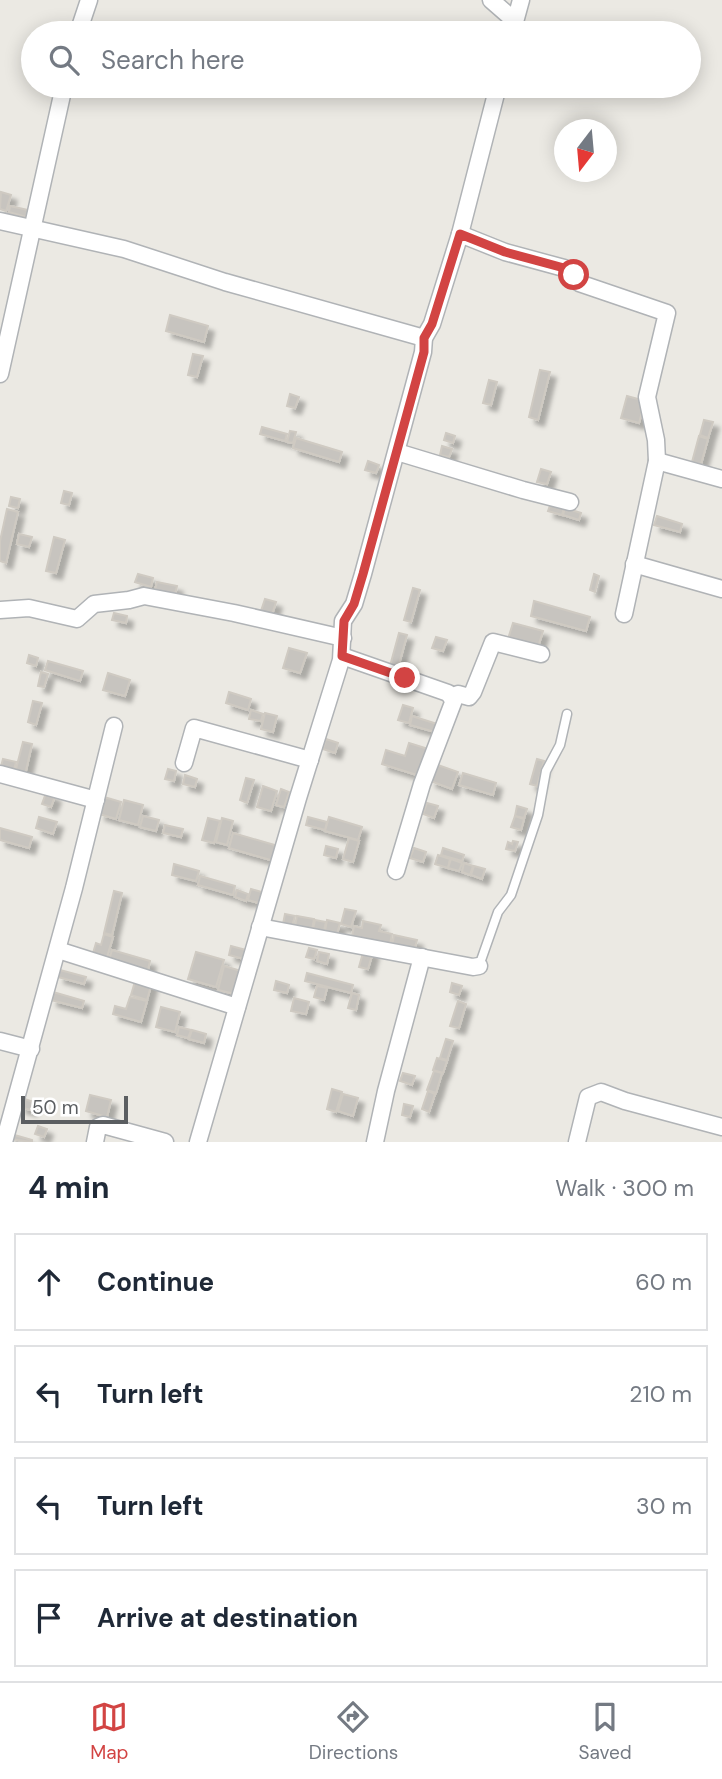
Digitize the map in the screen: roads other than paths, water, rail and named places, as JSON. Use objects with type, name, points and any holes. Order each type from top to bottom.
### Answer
[{"type":"street","points":[[82,21],[89,0]]},
{"type":"street","points":[[491,0],[509,21]]},
{"type":"street","points":[[516,21],[521,0]]},
{"type":"street","points":[[0,374],[61,98]]},
{"type":"street","points":[[198,1142],[342,656],[344,621],[354,604],[424,352],[424,338],[432,324],[460,234],[495,98]]},
{"type":"street","points":[[0,221],[124,249],[225,282],[424,338]]},
{"type":"street","points":[[460,234],[505,252],[564,268],[574,275],[579,283],[667,313],[647,397],[656,440],[657,461],[624,614]]},
{"type":"street","points":[[397,452],[570,502]]},
{"type":"street","points":[[657,461],[722,479]]},
{"type":"street","points":[[634,564],[722,589]]},
{"type":"street","points":[[0,610],[29,608],[77,620],[94,604],[144,596],[343,638]]},
{"type":"street","points":[[451,696],[458,694],[469,697],[473,692],[493,642],[541,654]]},
{"type":"street","points":[[342,656],[448,693],[454,700],[422,784],[396,871]]},
{"type":"street","points":[[4,1142],[58,950],[114,726]]},
{"type":"street","points":[[184,763],[194,728],[310,760]]},
{"type":"street","points":[[0,774],[96,800]]},
{"type":"street","points":[[260,927],[479,966]]},
{"type":"street","points":[[58,950],[237,1007]]},
{"type":"street","points":[[375,1142],[422,957]]},
{"type":"street","points":[[0,1041],[31,1049]]},
{"type":"street","points":[[577,1142],[588,1097],[601,1092],[722,1127]]},
{"type":"street","points":[[95,1142],[98,1127],[103,1125],[165,1142]]},
{"type":"lane","points":[[479,966],[498,912],[511,895],[538,815],[546,771],[560,745],[567,715]]}]
